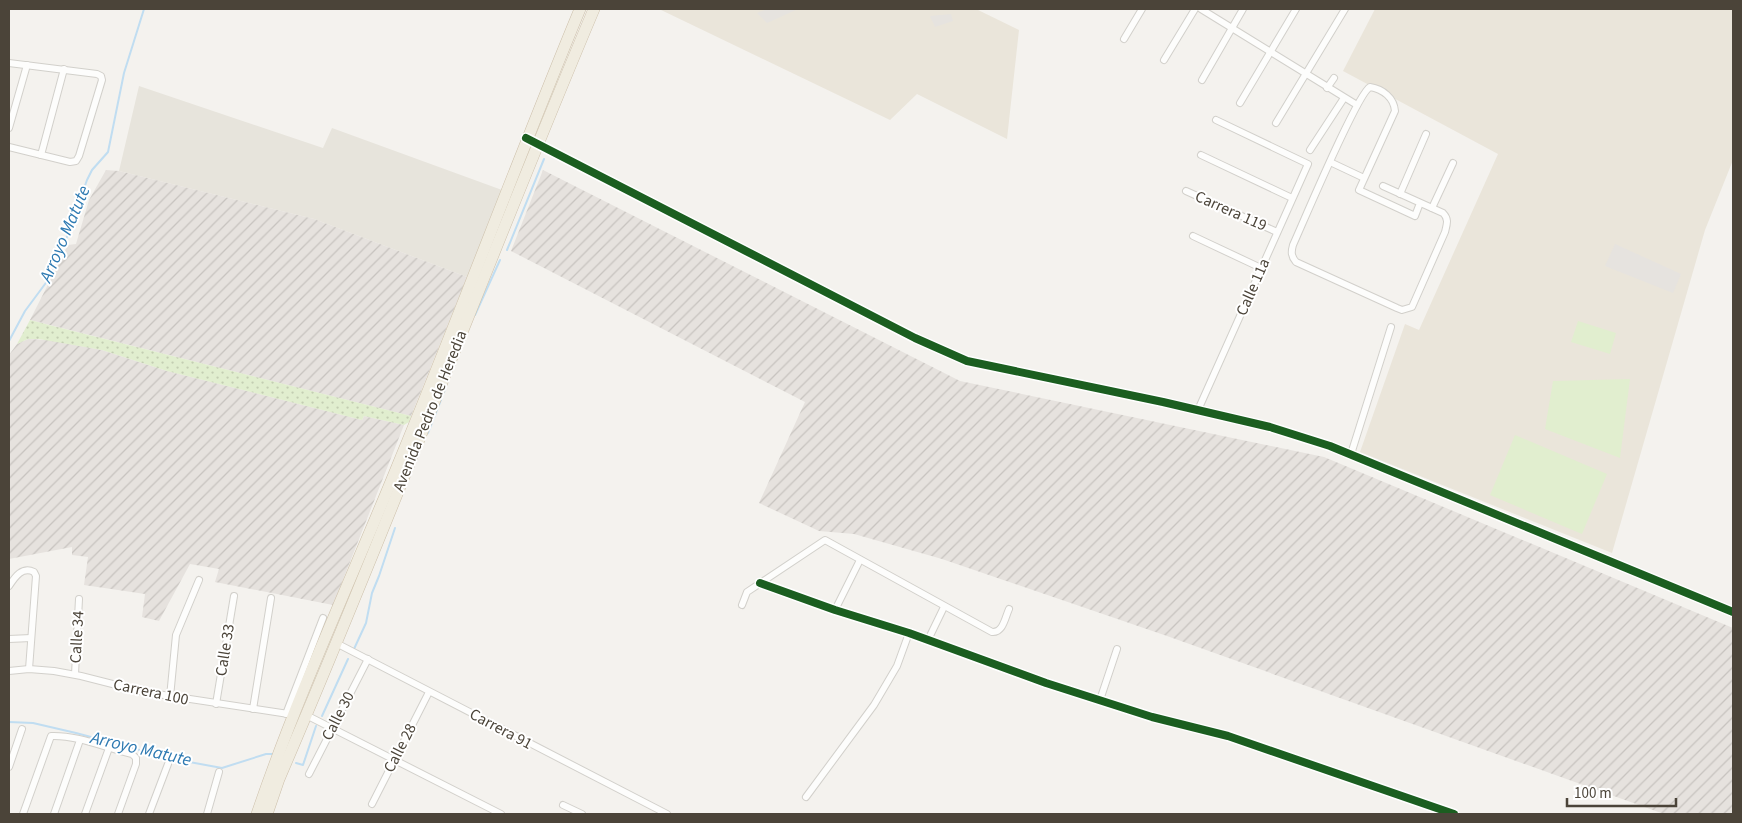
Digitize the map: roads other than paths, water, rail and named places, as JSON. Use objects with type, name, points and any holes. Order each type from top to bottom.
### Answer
[{"type":"highway","name":"Avenida Pedro de Heredia","points":[[257,814],[352,573],[398,466],[526,138],[580,9]]},
{"type":"highway","name":"Avenida Pedro de Heredia","points":[[268,814],[295,714],[336,643],[594,9]]},
{"type":"street","points":[[1124,39],[1142,9]]},
{"type":"street","points":[[1164,60],[1195,9]]},
{"type":"street","points":[[1201,9],[1357,105]]},
{"type":"street","points":[[1202,80],[1243,9]]},
{"type":"street","points":[[1240,103],[1296,9]]},
{"type":"street","points":[[1276,123],[1345,9]]},
{"type":"street","points":[[9,62],[97,74],[101,76],[102,80],[79,156],[76,160],[70,162],[9,147]]},
{"type":"street","points":[[9,128],[27,65]]},
{"type":"street","points":[[41,155],[64,70]]},
{"type":"street","points":[[1327,88],[1334,78]]},
{"type":"street","points":[[1383,186],[1432,208],[1446,216],[1447,226],[1415,302],[1408,310],[1402,310],[1380,301],[1296,262],[1292,255],[1293,245],[1357,105],[1367,89],[1373,87],[1390,98],[1394,106],[1394,115],[1359,190],[1415,216],[1420,203]]},
{"type":"street","points":[[1310,150],[1344,98]]},
{"type":"street","name":"Calle 11a","points":[[1198,410],[1308,164],[1216,120]]},
{"type":"street","points":[[1400,194],[1426,134]]},
{"type":"street","points":[[526,138],[915,338],[967,360],[1270,427],[1351,454],[1451,497],[1733,612]]},
{"type":"street","points":[[1201,155],[1292,198]]},
{"type":"street","points":[[1330,162],[1364,178]]},
{"type":"street","points":[[1432,208],[1453,163]]},
{"type":"street","name":"Carrera 119","points":[[1186,191],[1277,232]]},
{"type":"street","points":[[1194,236],[1261,268]]},
{"type":"street","points":[[1351,454],[1391,327]]},
{"type":"street","points":[[742,605],[747,592],[825,540],[992,632],[997,633],[1000,630],[1009,609]]},
{"type":"street","points":[[836,610],[860,560]]},
{"type":"street","points":[[9,586],[14,577],[22,571],[29,570],[34,572],[36,576],[29,669]]},
{"type":"street","points":[[170,697],[176,635],[199,580]]},
{"type":"street","points":[[760,583],[908,633],[1046,683],[1152,717],[1228,736],[1454,814]]},
{"type":"street","name":"Calle 33","points":[[216,704],[234,596]]},
{"type":"street","points":[[253,709],[271,598]]},
{"type":"street","name":"Calle 34","points":[[75,674],[79,599]]},
{"type":"street","points":[[928,640],[944,607]]},
{"type":"street","points":[[295,714],[323,618]]},
{"type":"street","points":[[806,797],[874,705],[897,666],[908,633]]},
{"type":"street","points":[[9,639],[31,638]]},
{"type":"street","name":"Carrera 91","points":[[336,643],[667,814]]},
{"type":"street","points":[[1100,700],[1117,649]]},
{"type":"street","name":"Calle 30","points":[[309,774],[368,660]]},
{"type":"street","name":"Carrera 100","points":[[9,671],[29,669],[75,674],[170,697],[295,714],[332,729],[501,814]]},
{"type":"street","name":"Calle 28","points":[[372,804],[429,692]]},
{"type":"street","points":[[9,767],[22,729]]},
{"type":"street","points":[[23,814],[51,736],[80,740],[132,754],[136,758],[136,764],[118,814]]},
{"type":"street","points":[[54,814],[80,740]]},
{"type":"street","points":[[85,814],[109,748]]},
{"type":"street","points":[[149,814],[168,764]]},
{"type":"street","points":[[207,814],[219,772]]},
{"type":"street","points":[[563,805],[582,814]]},
{"type":"waterway","name":"Arroyo Matute","points":[[9,341],[25,311],[48,280],[63,248],[87,180],[92,170],[108,152],[124,73],[144,9]]},
{"type":"waterway","points":[[507,250],[544,159]]},
{"type":"waterway","points":[[475,315],[500,260]]},
{"type":"waterway","points":[[428,433],[446,387]]},
{"type":"waterway","points":[[354,649],[366,623],[372,593],[395,528]]},
{"type":"waterway","points":[[322,716],[348,659]]},
{"type":"waterway","name":"Arroyo Matute","points":[[9,722],[33,723],[173,759],[222,768],[266,754],[272,754]]},
{"type":"waterway","points":[[296,763],[303,765],[316,726]]}]
